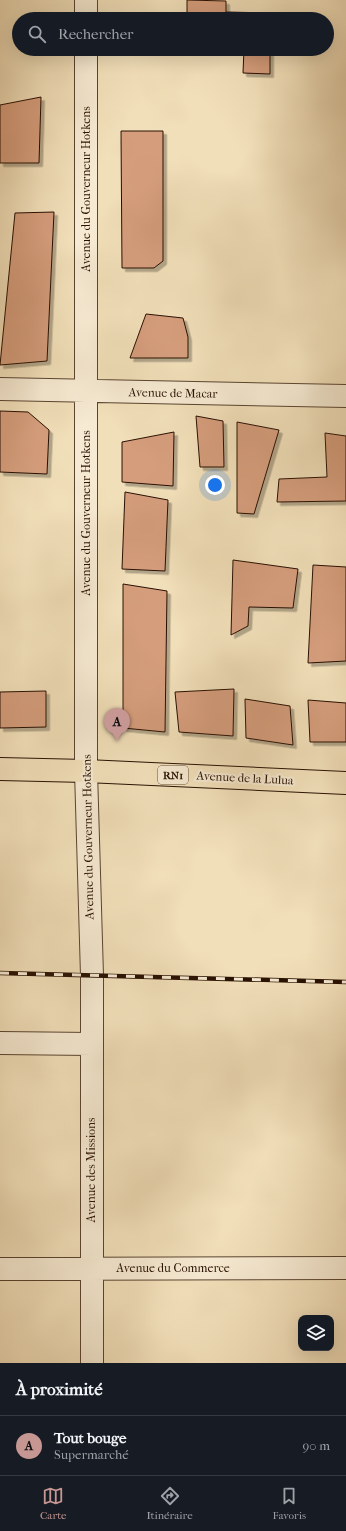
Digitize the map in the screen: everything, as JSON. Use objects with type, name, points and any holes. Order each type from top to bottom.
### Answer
[{"type":"highway","name":"Avenue de la Lulua","points":[[0,770],[86,771],[346,783]]},
{"type":"street","points":[[86,0],[86,12]]},
{"type":"street","name":"Avenue du Gouverneur Hotkens","points":[[86,56],[86,771],[92,976]]},
{"type":"street","name":"Avenue de Macar","points":[[0,389],[346,396]]},
{"type":"street","name":"Avenue des Missions","points":[[92,976],[92,1363]]},
{"type":"street","points":[[0,1043],[91,1044]]},
{"type":"street","name":"Avenue du Commerce","points":[[0,1269],[346,1268]]},
{"type":"building","points":[[187,0],[226,1],[226,12],[187,12]]},
{"type":"building","points":[[244,56],[270,56],[270,74],[243,73]]},
{"type":"building","points":[[41,97],[39,163],[0,163],[0,105]]},
{"type":"building","points":[[121,131],[163,131],[163,261],[154,268],[122,268]]},
{"type":"building","points":[[54,212],[47,361],[0,365],[15,213]]},
{"type":"building","points":[[146,314],[183,318],[188,337],[188,358],[130,358]]},
{"type":"building","points":[[0,411],[28,412],[49,430],[47,474],[0,472]]},
{"type":"building","points":[[196,416],[223,421],[224,467],[200,467]]},
{"type":"building","points":[[237,422],[279,430],[254,514],[237,513]]},
{"type":"building","points":[[174,432],[173,486],[122,482],[122,442]]},
{"type":"building","points":[[325,433],[346,436],[346,501],[277,502],[279,479],[327,477]]},
{"type":"building","points":[[125,492],[168,500],[165,571],[122,569]]},
{"type":"building","points":[[233,560],[298,569],[293,608],[249,607],[248,626],[231,635]]},
{"type":"building","points":[[313,565],[346,567],[346,661],[308,663]]},
{"type":"building","points":[[123,584],[167,591],[165,732],[123,728]]},
{"type":"building","points":[[234,689],[233,736],[179,732],[175,692]]},
{"type":"building","points":[[46,691],[46,727],[0,728],[0,692]]},
{"type":"building","points":[[245,699],[290,706],[293,745],[246,738]]},
{"type":"building","points":[[308,700],[346,703],[346,742],[310,742]]},
{"type":"railway","points":[[0,973],[346,982]]},
{"type":"place","name":"Tout bouge","points":[[117,741]]}]
